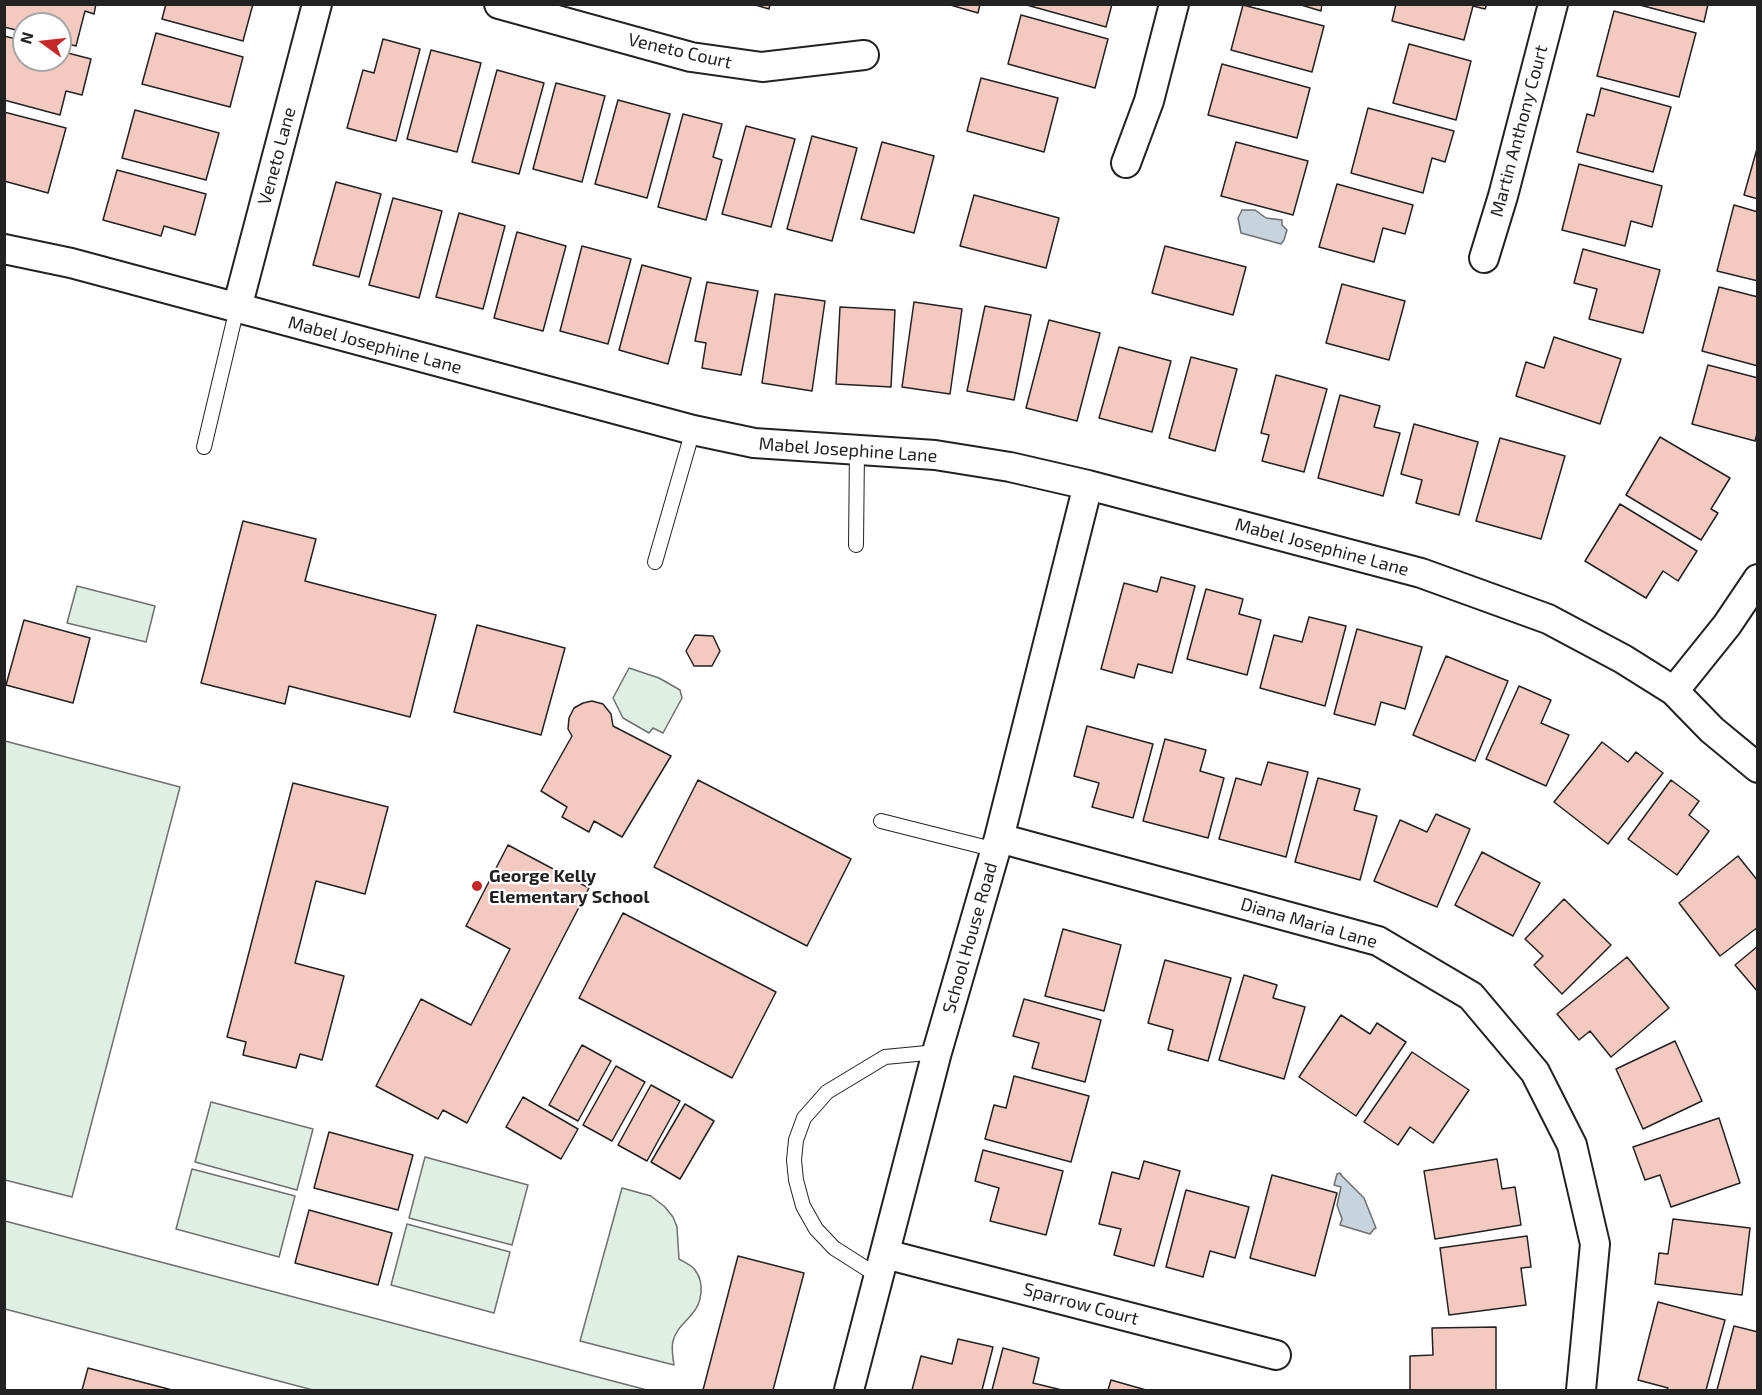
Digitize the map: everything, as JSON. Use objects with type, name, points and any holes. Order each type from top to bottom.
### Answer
[{"type":"street","name":"Veneto Lane","points":[[237,308],[317,4]]},
{"type":"street","name":"Veneto Court","points":[[499,4],[691,57],[762,67],[864,55]]},
{"type":"street","points":[[1126,163],[1149,101],[1174,4]]},
{"type":"street","name":"Martin Anthony Court","points":[[1484,258],[1503,196],[1553,4]]},
{"type":"street","name":"Mabel Josephine Lane","points":[[4,249],[70,263],[693,429],[754,443],[936,455],[1010,467],[1088,485],[1421,573],[1548,619],[1623,659],[1674,691],[1712,730],[1758,768]]},
{"type":"street","name":"School House Road","points":[[849,1390],[937,1052],[998,844],[1088,485]]},
{"type":"street","points":[[1674,691],[1727,626],[1758,579]]},
{"type":"street","name":"Diana Maria Lane","points":[[998,844],[1378,941],[1471,996],[1535,1072],[1572,1145],[1596,1244],[1581,1390]]},
{"type":"street","name":"Sparrow Court","points":[[882,1265],[1276,1355]]},
{"type":"lane","points":[[204,447],[237,308]]},
{"type":"lane","points":[[655,562],[693,429]]},
{"type":"lane","points":[[856,545],[857,449]]},
{"type":"lane","points":[[881,821],[998,844]]},
{"type":"lane","points":[[882,1265],[834,1248],[816,1228],[803,1206],[796,1180],[794,1160],[796,1140],[804,1118],[827,1092],[885,1057],[937,1052]]},
{"type":"green space","points":[[77,586],[155,606],[146,642],[67,623]]},
{"type":"green space","points":[[629,668],[659,678],[680,690],[682,698],[663,733],[653,728],[649,733],[623,718],[613,698]]},
{"type":"green space","points":[[5,741],[180,787],[72,1197],[5,1180]]},
{"type":"green space","points":[[211,1102],[313,1129],[297,1190],[195,1162]]},
{"type":"green space","points":[[425,1157],[528,1185],[512,1245],[409,1218]]},
{"type":"green space","points":[[192,1169],[295,1196],[279,1257],[176,1229]]},
{"type":"green space","points":[[622,1188],[651,1196],[665,1207],[677,1227],[679,1259],[694,1268],[700,1281],[701,1293],[698,1304],[674,1337],[672,1350],[674,1365],[580,1341]]},
{"type":"green space","points":[[4,1221],[647,1390],[313,1390],[5,1309]]},
{"type":"green space","points":[[407,1224],[510,1252],[494,1313],[391,1285]]},
{"type":"shaded area","points":[[1242,210],[1255,210],[1266,218],[1282,220],[1282,225],[1287,230],[1281,244],[1241,233],[1238,218]]},
{"type":"shaded area","points":[[1340,1173],[1364,1198],[1376,1228],[1370,1234],[1340,1225],[1342,1219],[1337,1205],[1341,1187],[1334,1185],[1337,1174]]},
{"type":"building","points":[[4,4],[96,4],[94,14],[85,11],[76,46],[72,45],[72,12],[12,12],[12,29],[4,27]]},
{"type":"building","points":[[166,4],[253,4],[243,41],[162,19]]},
{"type":"building","points":[[752,4],[770,4],[769,9]]},
{"type":"building","points":[[947,4],[980,4],[978,13]]},
{"type":"building","points":[[1023,4],[1112,4],[1106,27]]},
{"type":"building","points":[[1298,4],[1322,4],[1321,11]]},
{"type":"building","points":[[1396,4],[1487,4],[1485,9],[1473,6],[1464,40],[1392,21]]},
{"type":"building","points":[[1636,4],[1708,4],[1704,22]]},
{"type":"building","points":[[1243,5],[1324,26],[1312,72],[1231,50]]},
{"type":"building","points":[[1614,11],[1696,33],[1679,97],[1597,76]]},
{"type":"building","points":[[1021,15],[1108,39],[1095,88],[1008,64]]},
{"type":"building","points":[[156,33],[243,57],[230,107],[142,84]]},
{"type":"building","points":[[4,36],[12,38],[12,72],[72,72],[72,54],[91,59],[82,95],[66,91],[60,115],[4,100]]},
{"type":"building","points":[[383,39],[420,49],[396,141],[347,128],[363,70],[374,73]]},
{"type":"building","points":[[1409,44],[1471,61],[1456,120],[1393,103]]},
{"type":"building","points":[[431,50],[481,63],[457,152],[407,139]]},
{"type":"building","points":[[1222,64],[1310,88],[1297,138],[1208,115]]},
{"type":"building","points":[[497,70],[544,83],[519,174],[472,162]]},
{"type":"building","points":[[981,78],[1058,98],[1044,152],[967,131]]},
{"type":"building","points":[[556,83],[605,96],[582,182],[533,169]]},
{"type":"building","points":[[1601,88],[1671,107],[1653,172],[1577,152],[1587,114],[1594,116]]},
{"type":"building","points":[[618,100],[670,114],[647,198],[595,184]]},
{"type":"building","points":[[1368,108],[1454,131],[1445,162],[1432,158],[1423,193],[1351,173]]},
{"type":"building","points":[[135,110],[219,133],[206,180],[122,158]]},
{"type":"building","points":[[4,112],[66,128],[48,193],[4,181]]},
{"type":"building","points":[[683,114],[722,124],[713,157],[722,160],[706,220],[658,207]]},
{"type":"building","points":[[746,126],[795,139],[771,227],[722,214]]},
{"type":"building","points":[[812,136],[857,148],[832,241],[787,229]]},
{"type":"building","points":[[882,142],[934,156],[914,233],[861,219]]},
{"type":"building","points":[[1236,142],[1308,161],[1293,215],[1221,196]]},
{"type":"building","points":[[1758,145],[1758,199],[1744,195]]},
{"type":"building","points":[[1579,164],[1662,186],[1652,227],[1631,221],[1625,246],[1562,230]]},
{"type":"building","points":[[117,170],[206,194],[195,235],[164,226],[161,236],[103,220]]},
{"type":"building","points":[[336,182],[381,194],[359,277],[313,265]]},
{"type":"building","points":[[1337,184],[1413,205],[1405,234],[1383,228],[1374,262],[1319,247]]},
{"type":"building","points":[[974,195],[1059,218],[1046,268],[960,246]]},
{"type":"building","points":[[393,198],[442,211],[419,298],[369,285]]},
{"type":"building","points":[[1734,205],[1758,212],[1758,281],[1717,271]]},
{"type":"building","points":[[459,213],[505,226],[483,309],[436,297]]},
{"type":"building","points":[[517,232],[566,246],[543,331],[494,318]]},
{"type":"building","points":[[582,246],[631,259],[608,344],[560,331]]},
{"type":"building","points":[[1165,246],[1246,267],[1233,315],[1152,293]]},
{"type":"building","points":[[1583,249],[1660,270],[1643,333],[1589,319],[1597,289],[1574,283]]},
{"type":"building","points":[[642,265],[691,278],[668,364],[619,350]]},
{"type":"building","points":[[707,282],[758,291],[741,375],[702,368],[706,343],[695,341]]},
{"type":"building","points":[[1342,284],[1405,301],[1389,360],[1326,343]]},
{"type":"building","points":[[1719,287],[1758,297],[1758,366],[1702,351]]},
{"type":"building","points":[[775,294],[825,301],[812,391],[762,383]]},
{"type":"building","points":[[914,302],[962,309],[950,394],[902,387]]},
{"type":"building","points":[[985,306],[1031,315],[1014,400],[967,391]]},
{"type":"building","points":[[840,307],[895,310],[891,387],[836,384]]},
{"type":"building","points":[[1049,320],[1100,333],[1077,421],[1026,408]]},
{"type":"building","points":[[1554,337],[1621,359],[1600,424],[1516,396],[1526,362],[1544,368]]},
{"type":"building","points":[[1119,347],[1171,361],[1152,432],[1099,418]]},
{"type":"building","points":[[1191,357],[1237,369],[1215,451],[1169,438]]},
{"type":"building","points":[[1708,365],[1758,378],[1758,430],[1755,441],[1692,424]]},
{"type":"building","points":[[1276,375],[1327,389],[1304,472],[1262,461],[1269,435],[1261,433]]},
{"type":"building","points":[[1340,395],[1380,406],[1374,427],[1400,433],[1383,496],[1318,478]]},
{"type":"building","points":[[1414,424],[1478,442],[1459,515],[1416,503],[1422,480],[1401,474]]},
{"type":"building","points":[[1660,437],[1730,478],[1711,509],[1718,513],[1701,540],[1626,495]]},
{"type":"building","points":[[1500,438],[1565,456],[1541,539],[1476,521]]},
{"type":"building","points":[[1620,504],[1697,551],[1678,581],[1663,571],[1646,598],[1585,561]]},
{"type":"building","points":[[243,521],[316,539],[305,581],[436,615],[410,717],[289,686],[285,704],[201,683]]},
{"type":"building","points":[[1161,577],[1195,586],[1172,673],[1138,664],[1134,678],[1101,669],[1124,583],[1157,592]]},
{"type":"building","points":[[1206,589],[1243,599],[1239,614],[1261,620],[1247,675],[1187,659]]},
{"type":"building","points":[[1309,617],[1346,626],[1325,706],[1260,688],[1274,635],[1302,642]]},
{"type":"building","points":[[24,620],[90,638],[73,703],[6,685]]},
{"type":"building","points":[[477,625],[565,648],[541,735],[454,712]]},
{"type":"building","points":[[1357,629],[1422,647],[1405,709],[1381,702],[1375,725],[1334,714]]},
{"type":"building","points":[[695,635],[713,636],[720,651],[712,666],[694,666],[686,651]]},
{"type":"building","points":[[1446,656],[1508,681],[1475,761],[1413,735]]},
{"type":"building","points":[[1519,686],[1551,700],[1541,723],[1569,735],[1546,786],[1486,759]]},
{"type":"building","points":[[592,701],[603,704],[611,714],[613,726],[671,756],[622,837],[594,821],[589,832],[562,817],[567,807],[541,791],[572,736],[568,729],[569,718],[574,708]]},
{"type":"building","points":[[1087,726],[1153,744],[1133,818],[1092,807],[1099,783],[1074,776]]},
{"type":"building","points":[[1165,739],[1206,750],[1200,771],[1224,778],[1208,838],[1143,821]]},
{"type":"building","points":[[1602,742],[1628,762],[1636,752],[1663,773],[1608,844],[1554,802]]},
{"type":"building","points":[[1268,762],[1308,772],[1286,857],[1219,839],[1236,778],[1261,785]]},
{"type":"building","points":[[1318,778],[1360,789],[1354,810],[1377,816],[1360,880],[1295,862]]},
{"type":"building","points":[[698,780],[851,859],[807,946],[654,867]]},
{"type":"building","points":[[1671,780],[1699,801],[1689,815],[1709,831],[1677,875],[1628,839]]},
{"type":"building","points":[[293,783],[388,807],[365,894],[316,881],[295,963],[344,976],[322,1060],[300,1054],[296,1068],[243,1055],[246,1042],[227,1037]]},
{"type":"building","points":[[1436,814],[1470,829],[1437,907],[1374,881],[1400,820],[1427,832]]},
{"type":"building","points":[[508,845],[589,888],[467,1123],[443,1110],[438,1119],[376,1086],[421,999],[471,1025],[510,949],[466,926]]},
{"type":"building","points":[[1482,852],[1540,883],[1513,936],[1455,905]]},
{"type":"building","points":[[1738,856],[1758,881],[1758,927],[1720,956],[1679,903]]},
{"type":"building","points":[[1564,899],[1611,945],[1562,994],[1534,965],[1543,956],[1525,939]]},
{"type":"building","points":[[623,913],[776,992],[732,1078],[579,998]]},
{"type":"building","points":[[1063,929],[1121,945],[1104,1011],[1045,996]]},
{"type":"building","points":[[1758,946],[1758,992],[1735,965]]},
{"type":"building","points":[[1627,957],[1669,1008],[1611,1057],[1590,1031],[1579,1040],[1557,1014]]},
{"type":"building","points":[[1165,960],[1231,978],[1208,1061],[1168,1050],[1173,1030],[1148,1023]]},
{"type":"building","points":[[1244,975],[1277,985],[1273,998],[1305,1007],[1284,1079],[1219,1060]]},
{"type":"building","points":[[1024,999],[1101,1020],[1085,1082],[1032,1068],[1039,1043],[1013,1036]]},
{"type":"building","points":[[1341,1015],[1370,1034],[1377,1023],[1406,1042],[1356,1116],[1299,1077]]},
{"type":"building","points":[[1675,1041],[1702,1101],[1643,1129],[1616,1069]]},
{"type":"building","points":[[582,1045],[611,1061],[578,1121],[549,1105]]},
{"type":"building","points":[[1412,1052],[1469,1090],[1433,1143],[1410,1127],[1398,1145],[1364,1122]]},
{"type":"building","points":[[616,1066],[645,1082],[612,1141],[583,1125]]},
{"type":"building","points":[[1014,1076],[1089,1096],[1071,1162],[985,1139],[994,1105],[1006,1108]]},
{"type":"building","points":[[651,1085],[680,1101],[647,1161],[618,1145]]},
{"type":"building","points":[[523,1097],[578,1129],[561,1159],[506,1127]]},
{"type":"building","points":[[685,1104],[714,1121],[680,1179],[651,1162]]},
{"type":"building","points":[[1719,1118],[1740,1183],[1671,1207],[1660,1175],[1645,1180],[1633,1147]]},
{"type":"building","points":[[329,1132],[413,1155],[398,1210],[314,1188]]},
{"type":"building","points":[[983,1150],[1063,1171],[1046,1235],[990,1221],[999,1188],[975,1181]]},
{"type":"building","points":[[1497,1159],[1502,1189],[1515,1187],[1521,1225],[1435,1239],[1424,1171]]},
{"type":"building","points":[[1144,1161],[1180,1171],[1154,1266],[1114,1255],[1121,1229],[1099,1224],[1112,1172],[1139,1179]]},
{"type":"building","points":[[1272,1175],[1337,1193],[1315,1276],[1250,1258]]},
{"type":"building","points":[[1186,1190],[1249,1207],[1235,1258],[1210,1251],[1203,1277],[1166,1267]]},
{"type":"building","points":[[309,1210],[392,1233],[378,1285],[295,1263]]},
{"type":"building","points":[[1673,1219],[1750,1228],[1742,1295],[1655,1284],[1659,1253],[1668,1254]]},
{"type":"building","points":[[1527,1236],[1531,1267],[1521,1268],[1526,1305],[1449,1315],[1440,1248]]},
{"type":"building","points":[[738,1256],[804,1273],[773,1390],[703,1390]]},
{"type":"building","points":[[1658,1302],[1725,1320],[1706,1390],[1667,1390],[1668,1388],[1638,1380]]},
{"type":"building","points":[[1734,1326],[1758,1332],[1758,1390],[1717,1390]]},
{"type":"building","points":[[1496,1327],[1496,1390],[1410,1390],[1410,1356],[1433,1355],[1432,1328]]},
{"type":"building","points":[[958,1339],[993,1347],[982,1390],[912,1390],[921,1356],[952,1364]]},
{"type":"building","points":[[1003,1348],[1039,1358],[1033,1383],[1062,1390],[992,1390]]},
{"type":"building","points":[[88,1368],[172,1390],[82,1390]]},
{"type":"building","points":[[1111,1380],[1146,1390],[1108,1390]]},
{"type":"place","name":"George Kelly Elementary School","points":[[477,886]]}]
